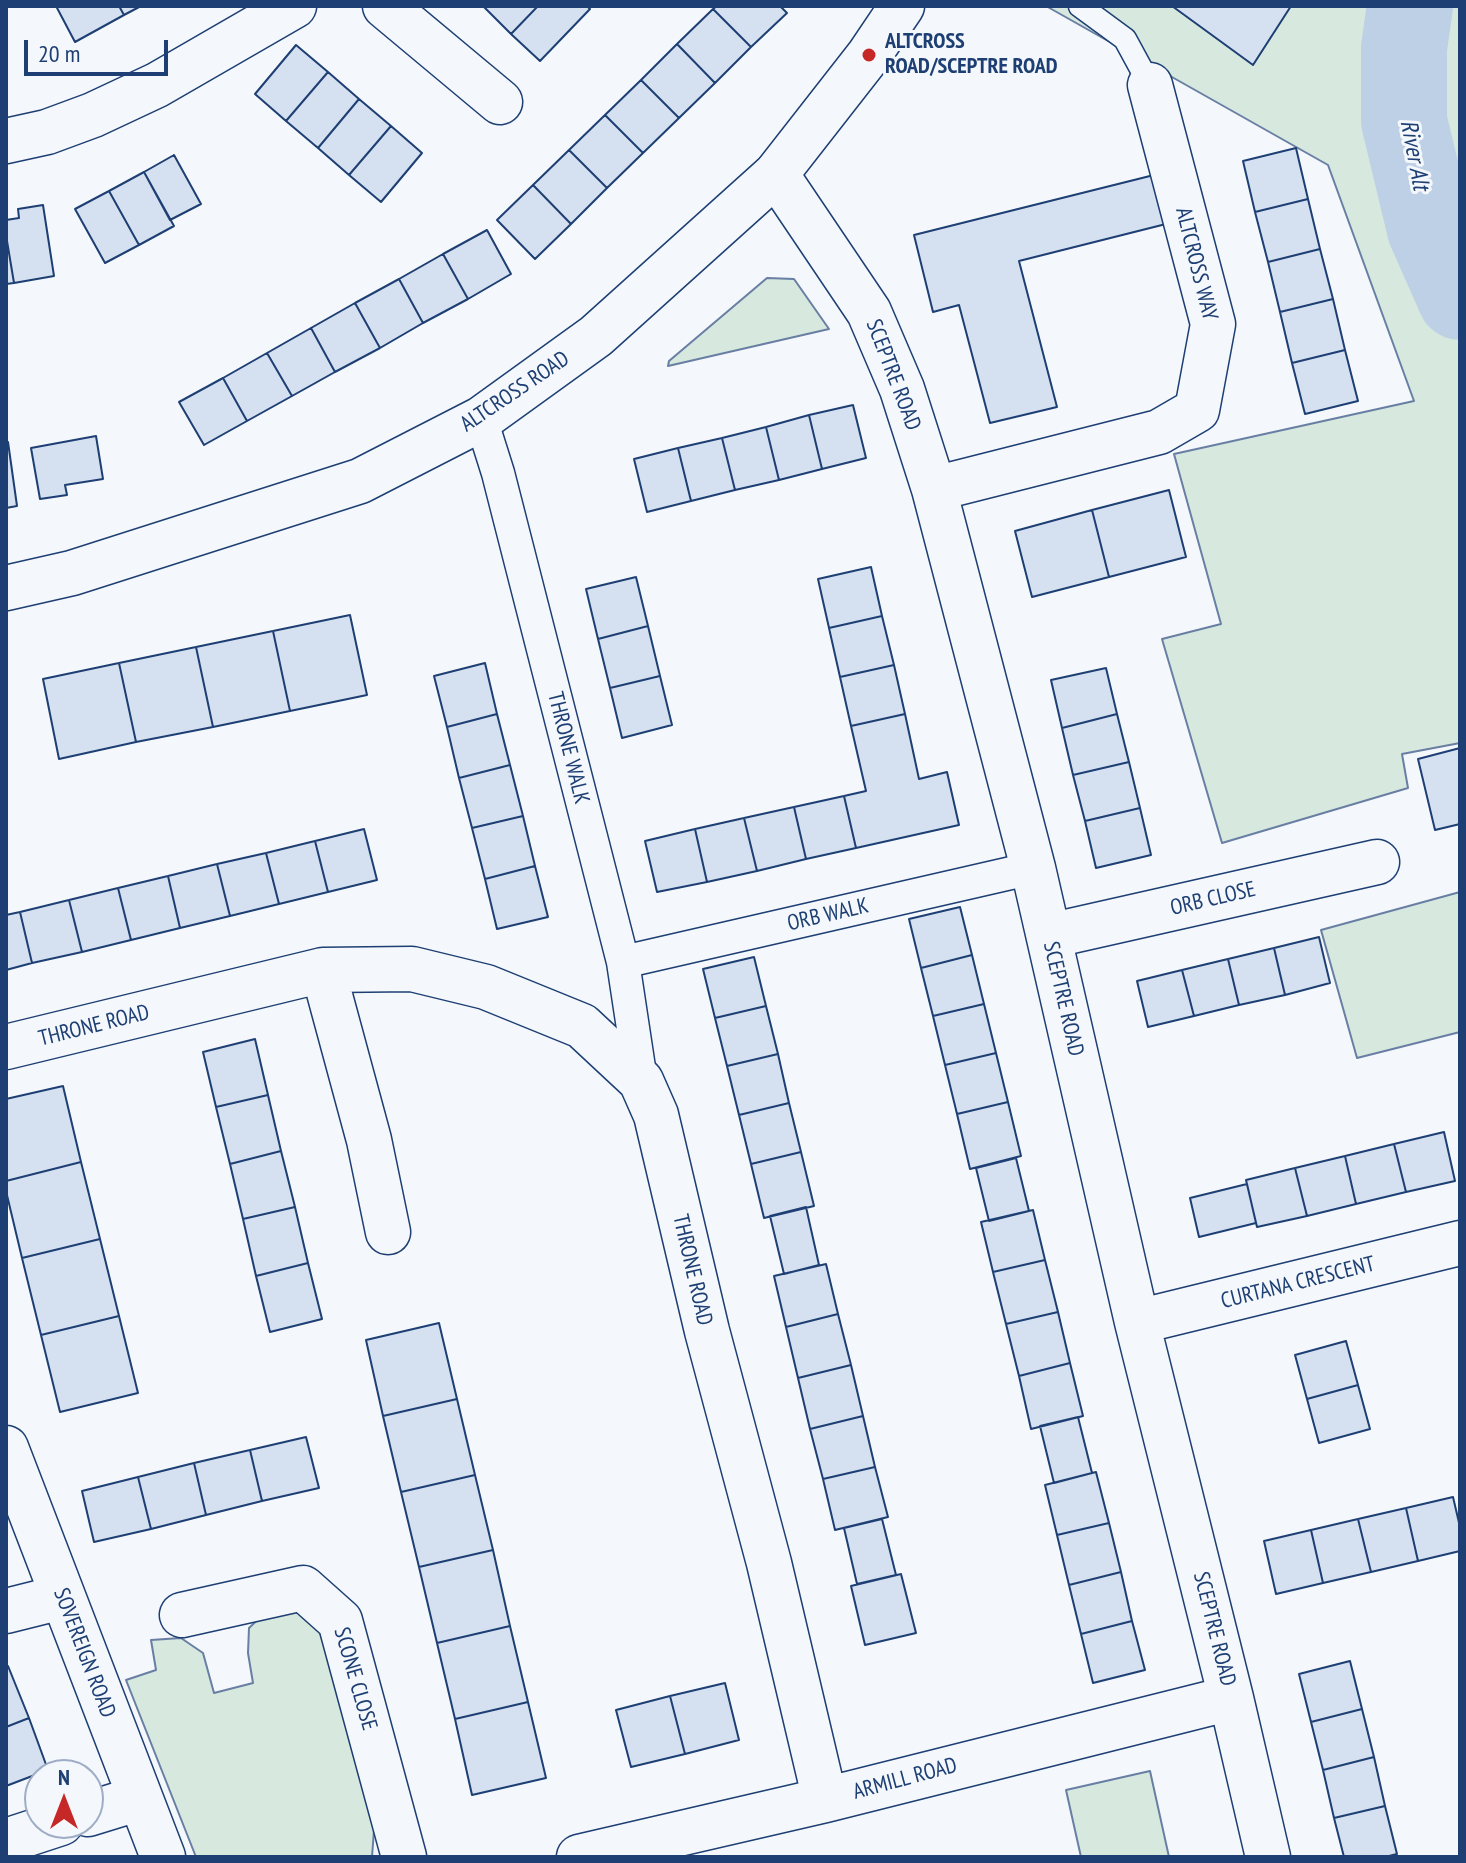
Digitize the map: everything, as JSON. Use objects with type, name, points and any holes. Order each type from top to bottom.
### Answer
[{"type":"street","points":[[6,141],[47,132],[157,85],[294,6]]},
{"type":"street","points":[[385,6],[500,102]]},
{"type":"street","name":"ALTCROSS ROAD","points":[[6,588],[72,573],[360,481],[481,419],[596,336],[776,174],[869,55],[902,6]]},
{"type":"street","name":"ALTCROSS WAY","points":[[934,489],[1159,432],[1197,410],[1213,324],[1150,85]]},
{"type":"street","name":"SCEPTRE ROAD","points":[[776,174],[869,312],[902,389],[934,489],[1033,868],[1137,1322],[1268,1857]]},
{"type":"street","name":"THRONE WALK","points":[[481,419],[502,489],[623,962],[641,1081]]},
{"type":"street","name":"ORB CLOSE","points":[[1049,936],[1377,862]]},
{"type":"street","name":"ORB WALK","points":[[623,962],[1033,868]]},
{"type":"street","name":"THRONE ROAD","points":[[6,1047],[323,970],[412,969],[486,987],[582,1026],[641,1081],[656,1115],[825,1800]]},
{"type":"street","points":[[323,970],[369,1140],[388,1232]]},
{"type":"street","name":"CURTANA CRESCENT","points":[[1137,1322],[1460,1243]]},
{"type":"street","name":"SOVEREIGN ROAD","points":[[6,1448],[163,1857]]},
{"type":"street","name":"SCONE CLOSE","points":[[182,1615],[303,1588],[340,1621],[404,1857]]},
{"type":"street","points":[[6,1611],[62,1597]]},
{"type":"street","name":"ARMILL ROAD","points":[[579,1857],[825,1800],[1231,1698]]},
{"type":"street","points":[[104,1809],[140,1798]]},
{"type":"lane","points":[[1080,6],[1125,39],[1150,85]]},
{"type":"shaded area","points":[[1046,6],[1460,6],[1460,743],[1402,754],[1408,788],[1222,843],[1162,639],[1221,624],[1174,454],[1414,401],[1328,165]]},
{"type":"shaded area","points":[[767,278],[794,279],[829,329],[668,366],[669,361]]},
{"type":"shaded area","points":[[1460,892],[1460,1032],[1357,1058],[1321,930]]},
{"type":"shaded area","points":[[295,1606],[314,1620],[324,1641],[374,1830],[372,1857],[196,1857],[126,1680],[156,1670],[151,1640],[181,1638],[203,1653],[214,1693],[253,1683],[248,1653],[249,1628],[270,1608]]},
{"type":"shaded area","points":[[1150,1771],[1169,1857],[1081,1857],[1066,1790]]},
{"type":"building","points":[[56,6],[119,6],[124,15],[75,42]]},
{"type":"building","points":[[119,6],[141,6],[124,15]]},
{"type":"building","points":[[483,6],[538,6],[511,34]]},
{"type":"building","points":[[538,6],[587,6],[590,9],[540,61],[511,34]]},
{"type":"building","points":[[717,6],[780,6],[787,13],[751,47],[713,9]]},
{"type":"building","points":[[1172,6],[1291,6],[1253,65]]},
{"type":"building","points":[[713,9],[751,47],[715,83],[677,44]]},
{"type":"building","points":[[677,44],[715,83],[679,118],[641,80]]},
{"type":"building","points":[[296,45],[328,72],[286,121],[255,94]]},
{"type":"building","points":[[328,72],[359,99],[318,148],[286,121]]},
{"type":"building","points":[[641,80],[679,118],[643,153],[605,115]]},
{"type":"building","points":[[359,99],[391,126],[349,175],[318,148]]},
{"type":"building","points":[[605,115],[643,153],[607,188],[569,150]]},
{"type":"building","points":[[391,126],[422,153],[381,202],[349,175]]},
{"type":"building","points":[[1296,148],[1308,199],[1255,212],[1243,161]]},
{"type":"building","points":[[569,150],[607,188],[571,224],[533,185]]},
{"type":"building","points":[[174,155],[201,204],[170,220],[144,172]]},
{"type":"building","points":[[144,172],[174,226],[139,245],[109,191]]},
{"type":"building","points":[[1154,175],[1166,224],[1019,261],[1057,407],[990,423],[959,305],[933,312],[914,235]]},
{"type":"building","points":[[533,185],[571,224],[535,259],[497,220]]},
{"type":"building","points":[[109,191],[139,245],[105,263],[75,209]]},
{"type":"building","points":[[1308,199],[1320,249],[1268,262],[1255,212]]},
{"type":"building","points":[[43,205],[54,276],[14,283],[6,220],[19,218],[18,209]]},
{"type":"building","points":[[487,230],[511,274],[468,299],[443,254]]},
{"type":"building","points":[[6,235],[14,283],[6,284]]},
{"type":"building","points":[[1320,249],[1333,299],[1280,312],[1268,262]]},
{"type":"building","points":[[443,254],[468,299],[423,323],[399,279]]},
{"type":"building","points":[[399,279],[423,323],[380,348],[355,303]]},
{"type":"building","points":[[1333,299],[1345,350],[1292,363],[1280,312]]},
{"type":"building","points":[[355,303],[380,348],[335,372],[311,328]]},
{"type":"building","points":[[311,328],[335,372],[292,396],[267,353]]},
{"type":"building","points":[[1345,350],[1358,401],[1305,414],[1292,363]]},
{"type":"building","points":[[267,353],[292,396],[247,421],[223,378]]},
{"type":"building","points":[[223,378],[247,421],[204,445],[179,402]]},
{"type":"building","points":[[853,405],[866,458],[822,469],[809,415]]},
{"type":"building","points":[[809,415],[822,469],[779,480],[766,427]]},
{"type":"building","points":[[766,427],[779,480],[735,490],[722,438]]},
{"type":"building","points":[[96,436],[103,479],[65,485],[67,495],[40,499],[31,448]]},
{"type":"building","points":[[722,438],[735,490],[691,501],[678,448]]},
{"type":"building","points":[[6,442],[17,506],[6,508]]},
{"type":"building","points":[[678,448],[691,501],[647,512],[634,459]]},
{"type":"building","points":[[1169,490],[1186,557],[1109,577],[1092,510]]},
{"type":"building","points":[[1092,510],[1109,577],[1032,597],[1015,531]]},
{"type":"building","points":[[871,567],[882,616],[829,628],[818,579]]},
{"type":"building","points":[[636,577],[648,626],[598,639],[586,589]]},
{"type":"building","points":[[350,615],[367,695],[290,711],[273,631]]},
{"type":"building","points":[[882,616],[894,665],[840,677],[829,628]]},
{"type":"building","points":[[648,626],[660,676],[610,688],[598,639]]},
{"type":"building","points":[[273,631],[290,711],[213,727],[196,647]]},
{"type":"building","points":[[196,647],[213,727],[136,742],[119,663]]},
{"type":"building","points":[[119,663],[136,742],[59,759],[43,679]]},
{"type":"building","points":[[485,663],[497,714],[447,727],[434,676]]},
{"type":"building","points":[[894,665],[905,714],[851,726],[840,677]]},
{"type":"building","points":[[1106,668],[1117,714],[1062,728],[1051,680]]},
{"type":"building","points":[[660,676],[672,725],[622,738],[610,688]]},
{"type":"building","points":[[497,714],[510,765],[459,778],[447,727]]},
{"type":"building","points":[[905,714],[919,779],[947,772],[959,825],[856,848],[844,796],[866,791],[851,726]]},
{"type":"building","points":[[1117,714],[1129,762],[1073,775],[1062,728]]},
{"type":"building","points":[[1460,748],[1460,824],[1435,830],[1418,759]]},
{"type":"building","points":[[1129,762],[1140,808],[1085,821],[1073,775]]},
{"type":"building","points":[[510,765],[523,816],[472,828],[459,778]]},
{"type":"building","points":[[844,796],[856,848],[806,859],[794,807]]},
{"type":"building","points":[[794,807],[806,859],[757,871],[744,818]]},
{"type":"building","points":[[1140,808],[1151,855],[1096,868],[1085,821]]},
{"type":"building","points":[[523,816],[535,866],[485,879],[472,828]]},
{"type":"building","points":[[744,818],[757,871],[707,882],[695,829]]},
{"type":"building","points":[[364,829],[377,880],[328,892],[315,841]]},
{"type":"building","points":[[695,829],[707,882],[657,892],[645,841]]},
{"type":"building","points":[[315,841],[328,892],[279,904],[266,853]]},
{"type":"building","points":[[266,853],[279,904],[230,916],[217,864]]},
{"type":"building","points":[[217,864],[230,916],[180,928],[168,876]]},
{"type":"building","points":[[535,866],[548,917],[497,929],[485,879]]},
{"type":"building","points":[[168,876],[180,928],[131,940],[118,888]]},
{"type":"building","points":[[118,888],[131,940],[82,952],[69,900]]},
{"type":"building","points":[[69,900],[82,952],[32,963],[20,912]]},
{"type":"building","points":[[960,907],[972,955],[921,968],[909,919]]},
{"type":"building","points":[[20,912],[32,963],[6,970],[6,915]]},
{"type":"building","points":[[1319,937],[1330,983],[1285,995],[1274,948]]},
{"type":"building","points":[[1274,948],[1285,995],[1239,1005],[1228,959]]},
{"type":"building","points":[[972,955],[984,1004],[933,1016],[921,968]]},
{"type":"building","points":[[754,957],[766,1006],[715,1018],[703,969]]},
{"type":"building","points":[[1228,959],[1239,1005],[1194,1016],[1182,970]]},
{"type":"building","points":[[1182,970],[1194,1016],[1148,1027],[1137,981]]},
{"type":"building","points":[[984,1004],[996,1053],[945,1065],[933,1016]]},
{"type":"building","points":[[766,1006],[778,1054],[727,1066],[715,1018]]},
{"type":"building","points":[[255,1039],[268,1095],[216,1107],[203,1052]]},
{"type":"building","points":[[996,1053],[1008,1102],[957,1114],[945,1065]]},
{"type":"building","points":[[778,1054],[789,1103],[739,1115],[727,1066]]},
{"type":"building","points":[[63,1086],[81,1162],[6,1181],[6,1099]]},
{"type":"building","points":[[268,1095],[281,1151],[230,1164],[216,1107]]},
{"type":"building","points":[[1008,1102],[1021,1156],[970,1169],[957,1114]]},
{"type":"building","points":[[789,1103],[801,1152],[751,1164],[739,1115]]},
{"type":"building","points":[[1444,1132],[1455,1181],[1406,1192],[1394,1144]]},
{"type":"building","points":[[1394,1144],[1406,1192],[1356,1204],[1345,1156]]},
{"type":"building","points":[[281,1151],[295,1207],[243,1219],[230,1164]]},
{"type":"building","points":[[801,1152],[814,1206],[764,1218],[751,1164]]},
{"type":"building","points":[[1345,1156],[1356,1204],[1307,1216],[1295,1168]]},
{"type":"building","points":[[1016,1158],[1029,1211],[989,1221],[976,1168]]},
{"type":"building","points":[[81,1162],[100,1239],[22,1258],[6,1181]]},
{"type":"building","points":[[1295,1168],[1307,1216],[1257,1227],[1246,1180]]},
{"type":"building","points":[[1247,1184],[1256,1223],[1199,1237],[1190,1198]]},
{"type":"building","points":[[295,1207],[308,1263],[256,1276],[243,1219]]},
{"type":"building","points":[[806,1207],[819,1265],[784,1274],[770,1216]]},
{"type":"building","points":[[1033,1210],[1045,1260],[993,1272],[981,1222]]},
{"type":"building","points":[[100,1239],[119,1316],[41,1335],[22,1258]]},
{"type":"building","points":[[1045,1260],[1058,1312],[1006,1324],[993,1272]]},
{"type":"building","points":[[308,1263],[322,1319],[270,1332],[256,1276]]},
{"type":"building","points":[[826,1264],[838,1314],[786,1327],[774,1276]]},
{"type":"building","points":[[1058,1312],[1070,1363],[1019,1376],[1006,1324]]},
{"type":"building","points":[[838,1314],[851,1365],[798,1378],[786,1327]]},
{"type":"building","points":[[119,1316],[138,1393],[60,1412],[41,1335]]},
{"type":"building","points":[[439,1323],[457,1399],[383,1416],[366,1340]]},
{"type":"building","points":[[1346,1341],[1358,1385],[1307,1399],[1295,1355]]},
{"type":"building","points":[[1070,1363],[1083,1416],[1031,1429],[1019,1376]]},
{"type":"building","points":[[851,1365],[863,1416],[810,1429],[798,1378]]},
{"type":"building","points":[[1358,1385],[1370,1429],[1319,1443],[1307,1399]]},
{"type":"building","points":[[457,1399],[475,1475],[401,1492],[383,1416]]},
{"type":"building","points":[[863,1416],[875,1467],[823,1479],[810,1429]]},
{"type":"building","points":[[1078,1417],[1092,1473],[1054,1483],[1040,1426]]},
{"type":"building","points":[[306,1437],[319,1488],[262,1501],[250,1450]]},
{"type":"building","points":[[250,1450],[262,1501],[206,1515],[194,1463]]},
{"type":"building","points":[[194,1463],[206,1515],[151,1529],[138,1477]]},
{"type":"building","points":[[875,1467],[888,1517],[835,1530],[823,1479]]},
{"type":"building","points":[[1096,1472],[1109,1523],[1057,1535],[1045,1485]]},
{"type":"building","points":[[475,1475],[493,1550],[419,1567],[401,1492]]},
{"type":"building","points":[[138,1477],[151,1529],[94,1542],[82,1491]]},
{"type":"building","points":[[1453,1497],[1460,1527],[1460,1551],[1418,1561],[1406,1508]]},
{"type":"building","points":[[1406,1508],[1418,1561],[1371,1572],[1358,1519]]},
{"type":"building","points":[[882,1519],[896,1575],[857,1584],[844,1528]]},
{"type":"building","points":[[1358,1519],[1371,1572],[1323,1583],[1311,1530]]},
{"type":"building","points":[[1109,1523],[1121,1572],[1069,1585],[1057,1535]]},
{"type":"building","points":[[1311,1530],[1323,1583],[1276,1594],[1264,1541]]},
{"type":"building","points":[[493,1550],[510,1626],[437,1643],[419,1567]]},
{"type":"building","points":[[1121,1572],[1132,1621],[1081,1634],[1069,1585]]},
{"type":"building","points":[[901,1574],[916,1633],[865,1645],[851,1586]]},
{"type":"building","points":[[1132,1621],[1145,1670],[1093,1683],[1081,1634]]},
{"type":"building","points":[[510,1626],[528,1702],[455,1719],[437,1643]]},
{"type":"building","points":[[1350,1661],[1362,1709],[1311,1722],[1299,1674]]},
{"type":"building","points":[[6,1667],[29,1718],[6,1727]]},
{"type":"building","points":[[725,1683],[739,1740],[685,1754],[670,1696]]},
{"type":"building","points":[[670,1696],[685,1754],[631,1767],[616,1710]]},
{"type":"building","points":[[528,1702],[546,1778],[472,1795],[455,1719]]},
{"type":"building","points":[[1362,1709],[1374,1757],[1323,1770],[1311,1722]]},
{"type":"building","points":[[29,1718],[44,1759],[24,1759],[24,1779],[6,1786],[6,1727]]},
{"type":"building","points":[[1374,1757],[1385,1806],[1334,1818],[1323,1770]]},
{"type":"building","points":[[1385,1806],[1397,1854],[1344,1857],[1334,1818]]},
{"type":"waterway","name":"River Alt","points":[[1410,6],[1404,48],[1404,121],[1430,229],[1460,297]]},
{"type":"place","name":"ALTCROSS ROAD/SCEPTRE ROAD","points":[[869,55]]}]
